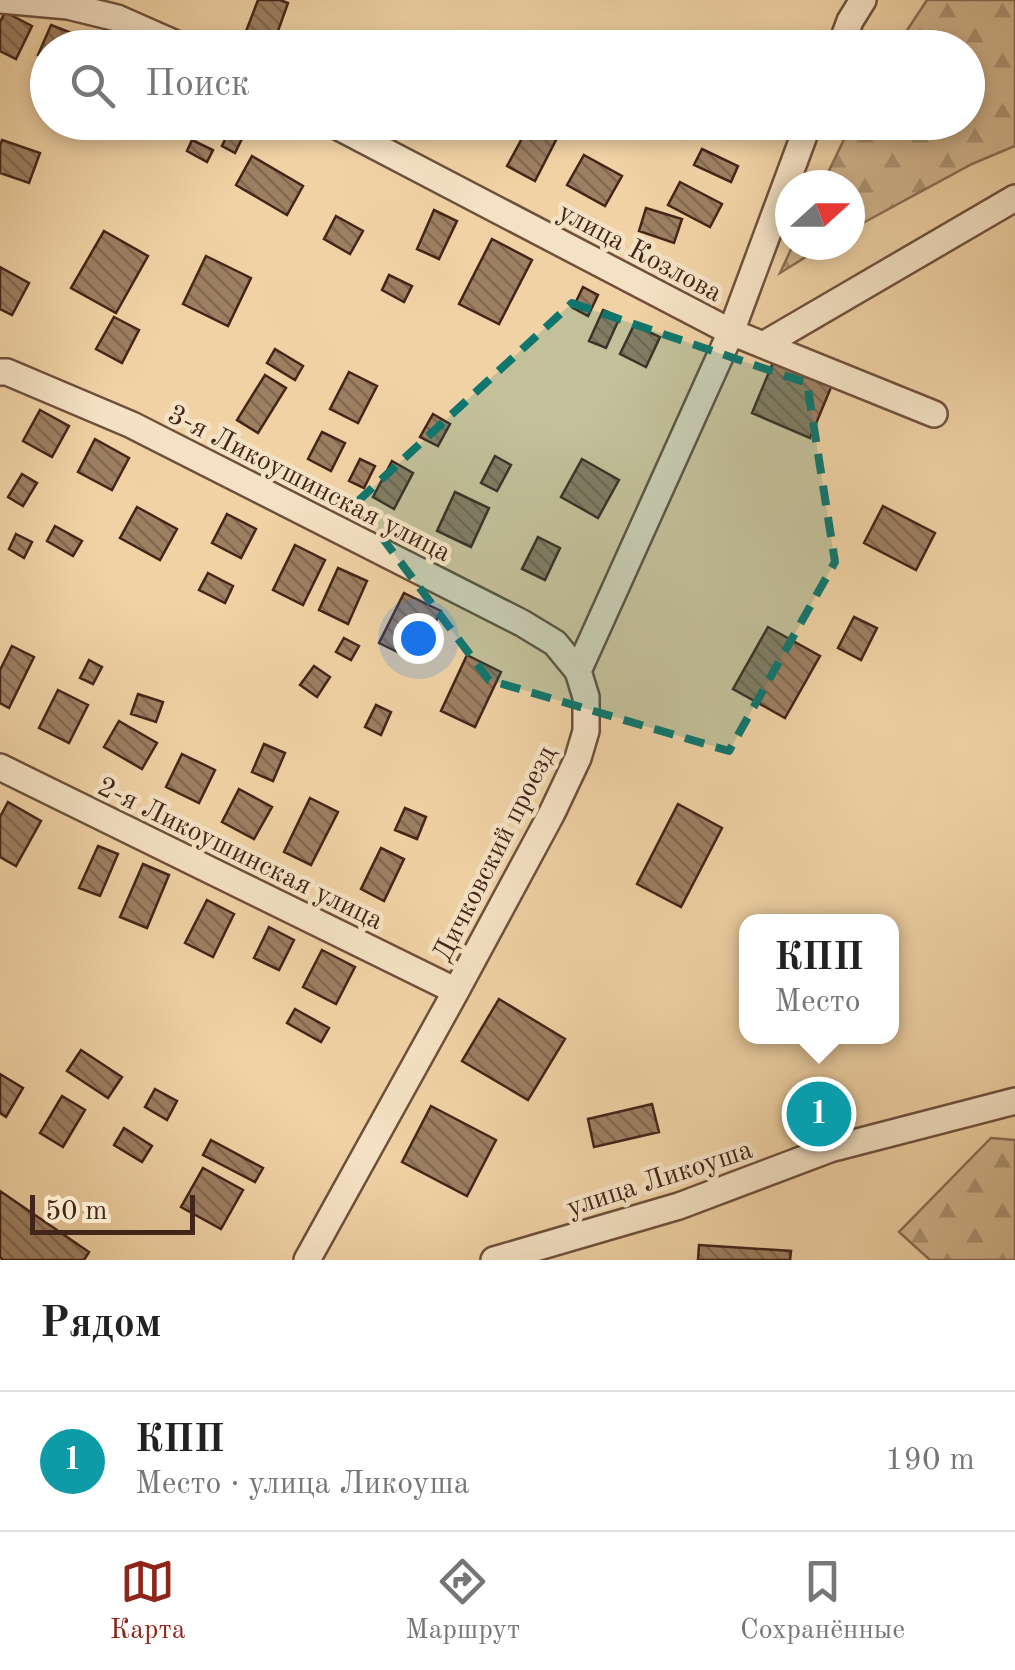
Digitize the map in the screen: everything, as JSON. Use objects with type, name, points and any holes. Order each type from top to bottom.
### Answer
[{"type":"street","points":[[0,0],[68,6],[116,18],[144,30]]},
{"type":"street","name":"улица Козлова","points":[[363,140],[731,332],[934,414]]},
{"type":"street","points":[[578,671],[731,332],[802,140]]},
{"type":"street","points":[[763,345],[1015,198]]},
{"type":"street","name":"3-я Ликоушинская улица","points":[[0,372],[132,425],[522,622],[555,643],[578,671]]},
{"type":"street","name":"Дичковский проезд","points":[[307,1260],[456,991],[578,758],[586,730],[586,697],[578,671]]},
{"type":"street","name":"2-я Ликоушинская улица","points":[[0,767],[456,991]]},
{"type":"street","name":"улица Ликоуша","points":[[494,1260],[679,1206],[830,1149],[1015,1101]]},
{"type":"highlighted area","points":[[572,303],[807,383],[835,562],[729,751],[489,680],[356,503]]},
{"type":"green space","points":[[927,0],[1015,0],[1015,146],[972,164],[865,222],[865,170],[829,170],[844,140],[985,140],[985,30],[907,30]]},
{"type":"green space","points":[[786,260],[801,260],[780,273]]},
{"type":"green space","points":[[991,1138],[1015,1140],[1015,1260],[930,1260],[899,1232]]},
{"type":"building","points":[[258,0],[288,3],[278,30],[247,30]]},
{"type":"building","points":[[5,12],[32,26],[16,59],[0,51],[0,22]]},
{"type":"building","points":[[2,140],[40,153],[29,183],[0,173]]},
{"type":"building","points":[[192,140],[213,150],[207,162],[187,151]]},
{"type":"building","points":[[225,140],[241,140],[235,153],[222,146]]},
{"type":"building","points":[[521,140],[556,140],[535,181],[507,166]]},
{"type":"building","points":[[702,149],[738,166],[731,182],[694,165]]},
{"type":"building","points":[[584,155],[622,176],[605,206],[567,185]]},
{"type":"building","points":[[252,156],[303,186],[287,215],[236,185]]},
{"type":"building","points":[[680,182],[722,204],[710,227],[668,205]]},
{"type":"building","points":[[646,208],[682,219],[674,243],[639,231]]},
{"type":"building","points":[[434,210],[457,221],[439,259],[417,249]]},
{"type":"building","points":[[336,216],[363,231],[350,254],[324,239]]},
{"type":"building","points":[[104,231],[148,256],[116,313],[71,288]]},
{"type":"building","points":[[492,239],[532,260],[499,324],[459,304]]},
{"type":"building","points":[[206,256],[251,278],[228,326],[183,304]]},
{"type":"building","points":[[0,267],[29,283],[12,315],[0,309]]},
{"type":"building","points":[[389,275],[412,286],[404,302],[382,290]]},
{"type":"building","points":[[583,287],[598,295],[588,316],[573,308]]},
{"type":"building","points":[[603,310],[620,317],[606,348],[589,341]]},
{"type":"building","points":[[114,317],[139,330],[122,363],[96,349]]},
{"type":"building","points":[[634,325],[660,337],[646,367],[620,354]]},
{"type":"building","points":[[275,349],[303,366],[295,380],[267,363]]},
{"type":"building","points":[[774,360],[832,385],[810,438],[752,413]]},
{"type":"building","points":[[349,372],[377,386],[358,423],[330,409]]},
{"type":"building","points":[[265,375],[286,388],[258,433],[237,420]]},
{"type":"building","points":[[40,410],[69,426],[52,457],[23,441]]},
{"type":"building","points":[[433,414],[450,424],[438,446],[420,437]]},
{"type":"building","points":[[322,432],[345,443],[331,471],[308,459]]},
{"type":"building","points":[[95,439],[129,458],[112,490],[78,472]]},
{"type":"building","points":[[495,456],[511,465],[497,491],[481,483]]},
{"type":"building","points":[[360,459],[375,466],[364,488],[349,481]]},
{"type":"building","points":[[582,459],[619,480],[598,518],[561,497]]},
{"type":"building","points":[[392,461],[413,473],[394,509],[373,497]]},
{"type":"building","points":[[22,474],[37,483],[23,506],[8,497]]},
{"type":"building","points":[[455,492],[489,508],[471,547],[437,531]]},
{"type":"building","points":[[883,506],[935,533],[916,570],[864,543]]},
{"type":"building","points":[[137,507],[177,529],[160,560],[120,538]]},
{"type":"building","points":[[227,514],[256,529],[241,558],[212,543]]},
{"type":"building","points":[[55,526],[82,541],[73,556],[47,541]]},
{"type":"building","points":[[16,534],[32,542],[24,558],[9,549]]},
{"type":"building","points":[[538,537],[560,548],[545,580],[522,569]]},
{"type":"building","points":[[295,545],[325,560],[303,605],[273,590]]},
{"type":"building","points":[[338,568],[367,581],[348,624],[319,610]]},
{"type":"building","points":[[208,573],[233,586],[225,603],[199,590]]},
{"type":"building","points":[[404,593],[441,611],[416,661],[379,643]]},
{"type":"building","points":[[854,617],[877,628],[861,660],[838,648]]},
{"type":"building","points":[[768,627],[820,656],[785,718],[733,689]]},
{"type":"building","points":[[344,638],[359,646],[351,660],[336,652]]},
{"type":"building","points":[[12,646],[34,657],[9,708],[0,703],[0,670]]},
{"type":"building","points":[[467,655],[501,672],[475,727],[441,711]]},
{"type":"building","points":[[89,660],[102,667],[93,684],[80,678]]},
{"type":"building","points":[[314,666],[330,677],[317,697],[300,685]]},
{"type":"building","points":[[58,690],[88,705],[69,743],[39,728]]},
{"type":"building","points":[[138,694],[163,702],[156,722],[131,714]]},
{"type":"building","points":[[376,705],[391,712],[381,735],[365,727]]},
{"type":"building","points":[[119,721],[157,743],[142,769],[104,747]]},
{"type":"building","points":[[264,744],[285,753],[273,781],[252,772]]},
{"type":"building","points":[[182,754],[215,770],[199,803],[166,787]]},
{"type":"building","points":[[239,789],[272,807],[254,839],[222,822]]},
{"type":"building","points":[[310,798],[338,812],[311,865],[284,852]]},
{"type":"building","points":[[8,802],[41,821],[16,866],[0,857],[0,817]]},
{"type":"building","points":[[678,804],[722,828],[681,907],[637,884]]},
{"type":"building","points":[[405,808],[426,817],[417,839],[395,830]]},
{"type":"building","points":[[98,846],[118,854],[100,896],[79,888]]},
{"type":"building","points":[[381,848],[404,859],[384,901],[361,889]]},
{"type":"building","points":[[143,864],[169,875],[147,928],[120,917]]},
{"type":"building","points":[[207,900],[234,914],[213,957],[185,943]]},
{"type":"building","points":[[269,927],[294,940],[279,970],[254,958]]},
{"type":"building","points":[[322,950],[355,967],[336,1004],[303,987]]},
{"type":"building","points":[[499,999],[565,1039],[528,1100],[462,1061]]},
{"type":"building","points":[[295,1009],[329,1028],[321,1042],[287,1023]]},
{"type":"building","points":[[81,1050],[122,1077],[108,1098],[67,1071]]},
{"type":"building","points":[[0,1074],[23,1088],[6,1117],[0,1113]]},
{"type":"building","points":[[815,1088],[846,1116],[822,1140],[793,1112]]},
{"type":"building","points":[[155,1089],[177,1101],[167,1120],[145,1107]]},
{"type":"building","points":[[62,1096],[85,1110],[63,1147],[40,1133]]},
{"type":"building","points":[[652,1104],[659,1132],[594,1147],[588,1119]]},
{"type":"building","points":[[431,1106],[496,1140],[467,1196],[402,1162]]},
{"type":"building","points":[[124,1128],[152,1146],[142,1162],[114,1145]]},
{"type":"building","points":[[211,1140],[263,1168],[255,1182],[203,1155]]},
{"type":"building","points":[[203,1168],[243,1190],[221,1229],[181,1207]]},
{"type":"building","points":[[0,1191],[89,1252],[84,1260],[3,1260]]},
{"type":"building","points":[[699,1245],[791,1251],[790,1260],[698,1260]]},
{"type":"place","name":"КПП","points":[[819,1114]]}]
